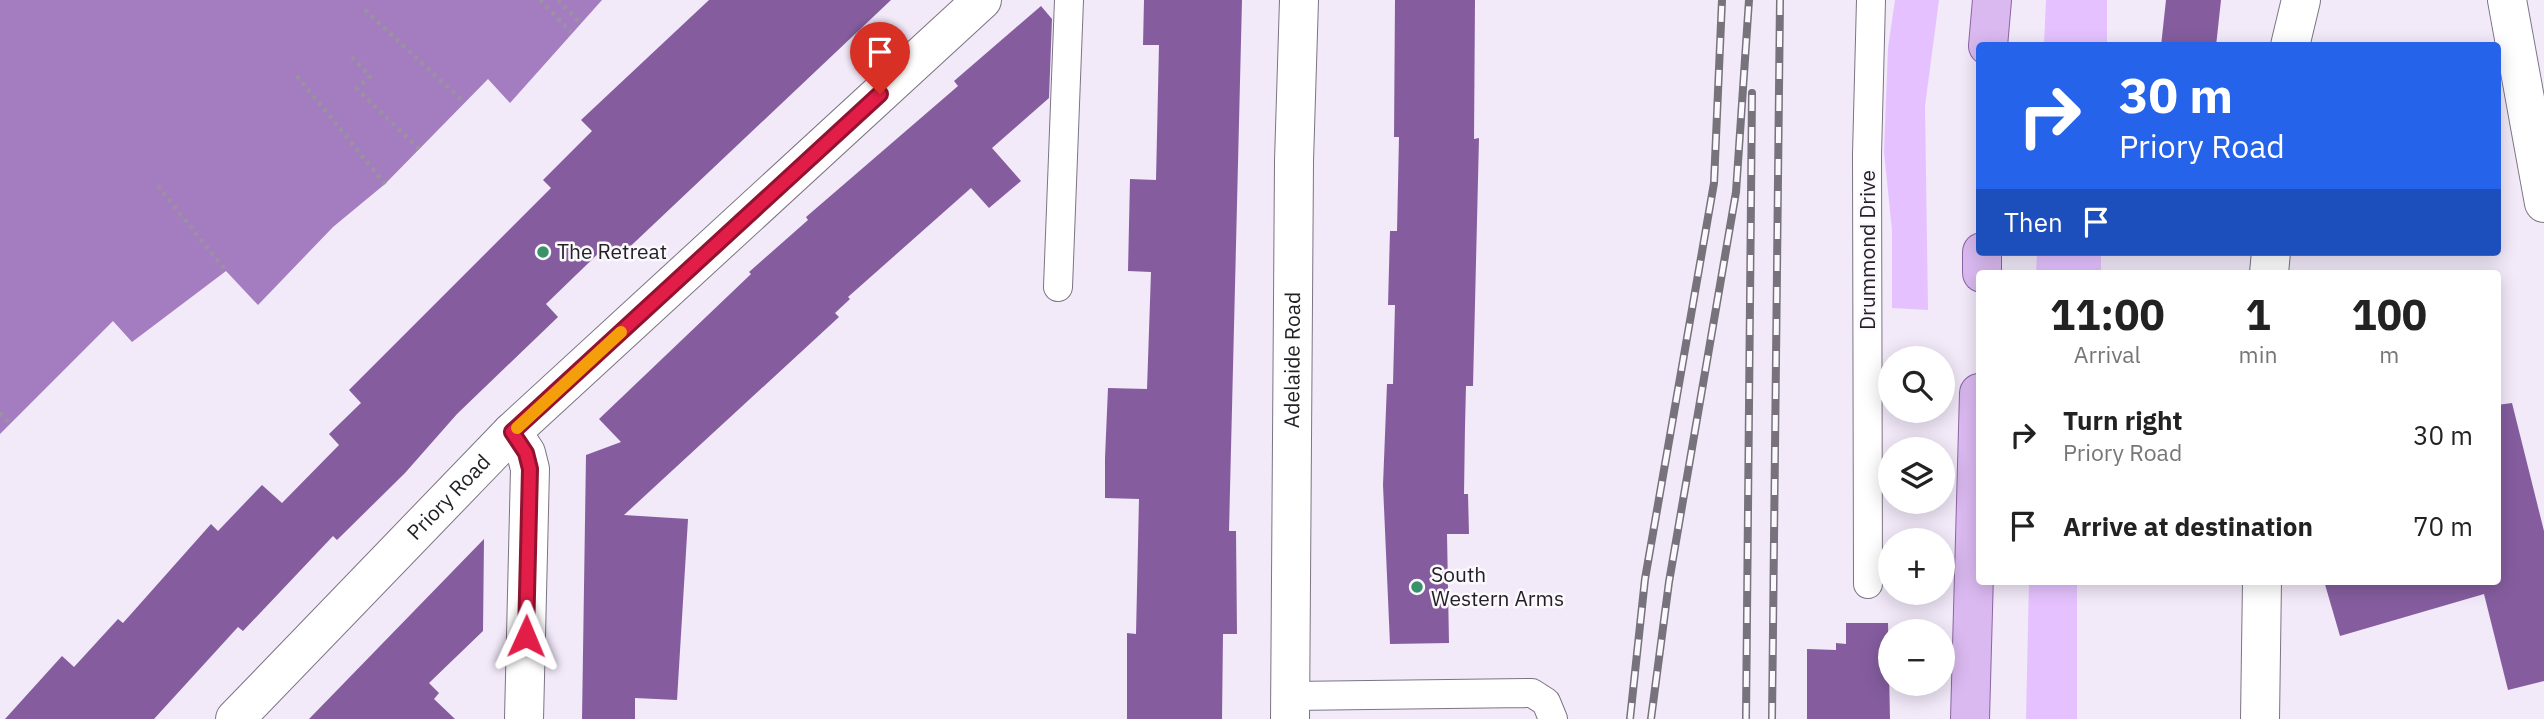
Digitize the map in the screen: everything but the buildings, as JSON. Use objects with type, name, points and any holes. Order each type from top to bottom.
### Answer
[{"type":"main road","points":[[1988,42],[1992,0]]},
{"type":"main road","points":[[1970,719],[1976,502]]},
{"type":"street","name":"Priory Road","points":[[235,719],[512,432],[982,0]]},
{"type":"street","name":"Adelaide Road","points":[[1291,707],[1294,161],[1299,0]]},
{"type":"street","points":[[2291,42],[2301,0]]},
{"type":"street","points":[[2507,0],[2529,41],[2544,203]]},
{"type":"street","points":[[512,432],[526,453],[530,469],[524,719]]},
{"type":"street","points":[[2260,719],[2262,585]]},
{"type":"lane","points":[[1058,287],[1069,0]]},
{"type":"lane","name":"Drummond Drive","points":[[1868,584],[1867,155],[1871,0]]},
{"type":"lane","points":[[1291,707],[1532,693],[1546,702],[1553,719]]},
{"type":"path","points":[[540,0],[571,32]]},
{"type":"path","points":[[558,0],[581,24]]},
{"type":"path","points":[[365,10],[464,102]]},
{"type":"path","points":[[352,57],[370,76],[357,89],[420,150]]},
{"type":"path","points":[[296,76],[385,184]]},
{"type":"path","points":[[158,186],[226,271]]},
{"type":"path","points":[[0,413],[11,424]]},
{"type":"shaded area","points":[[0,0],[602,0],[510,103],[488,79],[385,184],[333,227],[258,305],[226,271],[132,342],[113,321],[0,434]]},
{"type":"shaded area","points":[[1895,0],[1939,0],[1925,106],[1928,310],[1892,308],[1892,230],[1884,152],[1888,48]]},
{"type":"shaded area","points":[[2046,0],[2107,0],[2107,42],[2044,42]]},
{"type":"shaded area","points":[[2037,256],[2101,256],[2101,270],[2036,270]]},
{"type":"shaded area","points":[[2029,585],[2077,585],[2077,719],[2026,719]]},
{"type":"railway","points":[[1630,719],[1645,579],[1714,183],[1722,0]]},
{"type":"railway","points":[[1651,719],[1669,582],[1736,192],[1749,0]]},
{"type":"railway","points":[[1772,719],[1780,0]]},
{"type":"railway","points":[[1746,719],[1752,93]]},
{"type":"slow traffic","points":[[517,428],[621,332]]},
{"type":"place","name":"The Retreat","points":[[543,252]]},
{"type":"place","name":"South Western Arms","points":[[1417,587]]},
{"type":"route","points":[[526,636],[530,469],[526,453],[512,432],[880,94]]}]
